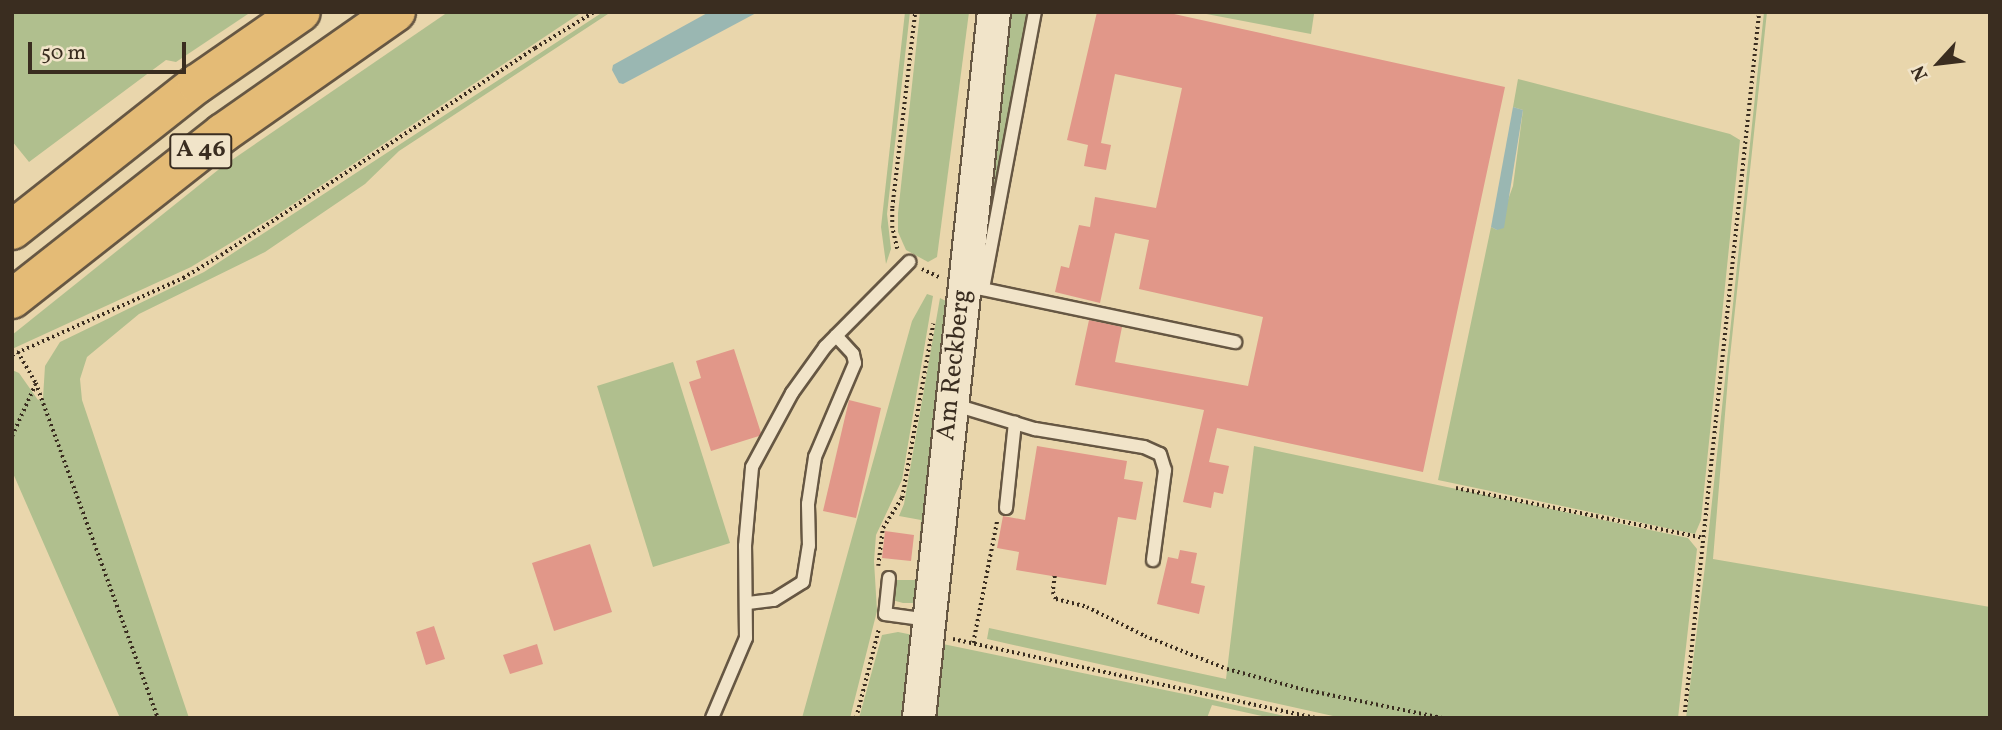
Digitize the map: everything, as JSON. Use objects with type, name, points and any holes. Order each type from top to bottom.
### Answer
[{"type":"highway","name":"A 46","points":[[12,230],[197,85],[301,12]]},
{"type":"highway","name":"A 46","points":[[12,299],[223,133],[396,12]]},
{"type":"street","name":"Am Reckberg","points":[[919,718],[951,404],[956,286],[994,12]]},
{"type":"lane","points":[[1035,12],[956,286],[1235,342]]},
{"type":"lane","points":[[712,718],[746,638],[748,603],[745,546],[752,467],[792,393],[836,336],[909,262]]},
{"type":"lane","points":[[748,603],[774,600],[803,582],[809,546],[808,504],[815,457],[855,363],[853,354],[836,336]]},
{"type":"lane","points":[[951,404],[1035,429],[1144,447],[1160,454],[1165,470],[1153,559]]},
{"type":"lane","points":[[1006,508],[1015,422]]},
{"type":"lane","points":[[883,578],[885,614],[928,627]]},
{"type":"path","points":[[12,355],[183,278],[221,256],[535,48],[594,12]]},
{"type":"path","points":[[915,12],[892,208],[894,239],[897,249],[909,262],[956,286]]},
{"type":"path","points":[[1684,718],[1759,12]]},
{"type":"path","points":[[883,578],[883,528],[902,498],[933,319]]},
{"type":"path","points":[[18,352],[36,383],[158,718]]},
{"type":"path","points":[[12,436],[36,383]]},
{"type":"path","points":[[1456,488],[1703,538]]},
{"type":"path","points":[[973,643],[994,539]]},
{"type":"path","points":[[1055,576],[1053,593],[1056,599],[1087,607],[1145,636],[1227,669],[1306,690],[1443,718]]},
{"type":"path","points":[[928,627],[973,643],[1317,718]]},
{"type":"path","points":[[856,718],[876,636]]},
{"type":"green space","points":[[12,12],[251,12],[176,62],[166,60],[29,162],[12,141]]},
{"type":"green space","points":[[448,12],[582,12],[278,214],[191,267],[12,349],[12,335],[223,166]]},
{"type":"green space","points":[[603,12],[611,12],[399,151],[365,184],[265,252],[139,314],[87,357],[80,379],[82,400],[189,718],[120,718],[12,471],[12,370],[19,373],[38,400],[43,398],[45,366],[60,342],[204,272]]},
{"type":"green space","points":[[905,12],[910,12],[887,214],[891,249],[886,264],[881,227]]},
{"type":"green space","points":[[920,12],[969,12],[937,257],[928,262],[906,250],[898,232]]},
{"type":"green space","points":[[1005,12],[1029,12],[982,272]]},
{"type":"green space","points":[[1196,12],[1309,12],[1314,14],[1311,34]]},
{"type":"green space","points":[[1764,12],[1767,12],[1729,366],[1713,559],[1990,607],[1990,718],[1686,718],[1706,558]]},
{"type":"green space","points":[[1518,79],[1730,134],[1740,140],[1701,520],[1695,534],[1438,480],[1491,227],[1497,230],[1513,186],[1523,110],[1513,107]]},
{"type":"green space","points":[[927,294],[933,296],[902,480],[876,535],[874,561],[877,611],[850,718],[802,718],[912,321]]},
{"type":"green space","points":[[940,298],[952,304],[921,603],[903,603],[892,600],[893,586],[896,580],[916,580],[921,520],[899,516],[904,504]]},
{"type":"green space","points":[[673,362],[730,543],[653,567],[597,386]]},
{"type":"green space","points":[[1254,446],[1688,538],[1697,549],[1678,718],[1342,718],[987,639],[989,628],[1226,679]]},
{"type":"green space","points":[[898,632],[918,636],[909,718],[859,718],[882,635]]},
{"type":"green space","points":[[938,643],[1293,718],[1271,718],[1212,705],[1207,718],[931,718]]},
{"type":"water","points":[[709,12],[758,12],[623,84],[619,83],[612,70],[613,65]]},
{"type":"water","points":[[1513,107],[1523,110],[1504,228],[1497,230],[1491,227]]},
{"type":"building","points":[[1097,12],[1165,12],[1505,87],[1423,472],[1217,428],[1209,462],[1229,466],[1223,494],[1214,492],[1211,508],[1183,502],[1204,410],[1075,385],[1089,320],[1122,327],[1115,362],[1248,386],[1263,317],[1139,289],[1149,240],[1115,233],[1100,303],[1055,292],[1061,266],[1069,268],[1079,225],[1090,227],[1095,197],[1156,208],[1182,88],[1115,74],[1101,143],[1111,145],[1106,170],[1084,166],[1088,145],[1067,140]]},
{"type":"building","points":[[734,349],[761,433],[759,436],[711,451],[689,382],[701,378],[696,361]]},
{"type":"building","points":[[849,400],[881,408],[856,518],[823,511]]},
{"type":"building","points":[[1037,446],[1127,461],[1124,479],[1143,482],[1136,520],[1118,517],[1106,585],[1016,570],[1019,552],[997,548],[1003,516],[1025,520]]},
{"type":"building","points":[[885,531],[914,535],[911,561],[882,558]]},
{"type":"building","points":[[590,544],[612,612],[554,631],[532,563]]},
{"type":"building","points":[[1180,550],[1197,553],[1191,583],[1205,586],[1199,614],[1157,604],[1168,557],[1178,559]]},
{"type":"building","points":[[434,626],[445,659],[426,665],[416,632]]},
{"type":"building","points":[[537,644],[543,664],[510,674],[503,655]]}]
